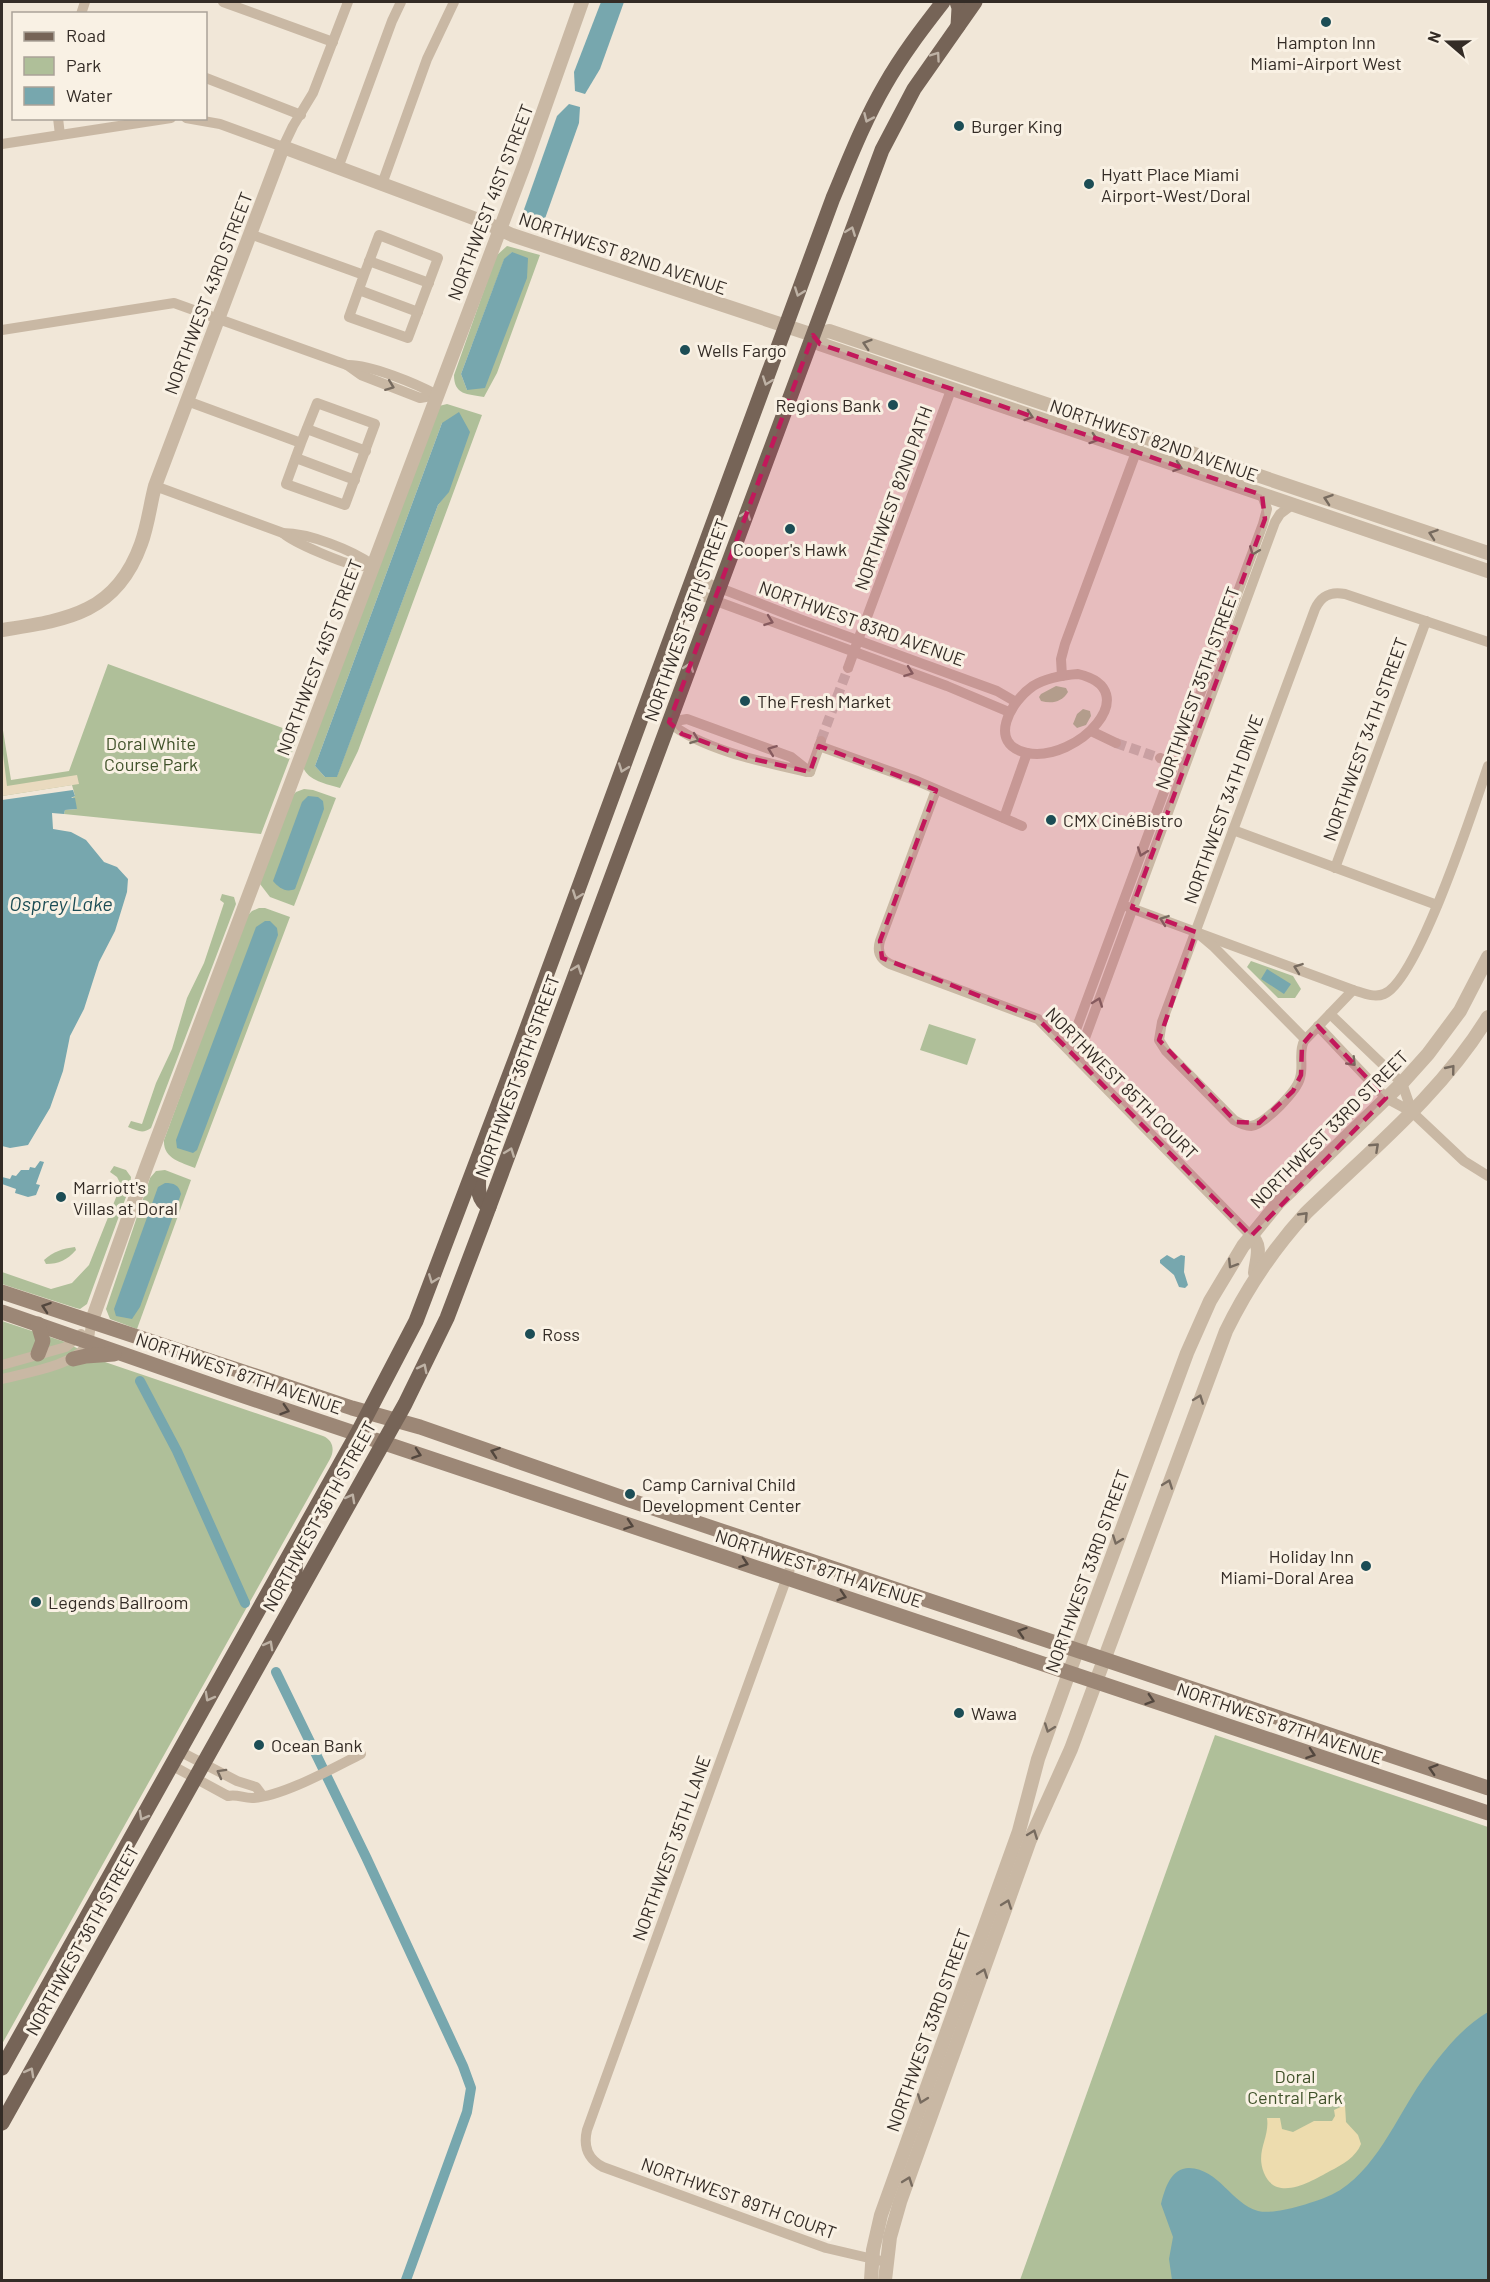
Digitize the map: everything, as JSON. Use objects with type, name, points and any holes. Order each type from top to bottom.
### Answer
[{"type":"main road","name":"NORTHWEST 36TH STREET","points":[[2,2068],[369,1413],[419,1315],[644,714],[833,198],[870,112],[896,67],[943,2]]},
{"type":"main road","points":[[957,2],[958,26]]},
{"type":"main road","name":"NORTHWEST 36TH STREET","points":[[2,2123],[383,1442],[447,1318],[882,150],[922,77],[975,2]]},
{"type":"main road","points":[[896,67],[922,77]]},
{"type":"main road","points":[[644,714],[669,722]]},
{"type":"main road","points":[[586,870],[610,880]]},
{"type":"main road","points":[[479,1157],[479,1197],[489,1207]]},
{"type":"main road","name":"NORTHWEST 87TH AVENUE","points":[[2,1292],[247,1374],[480,1447],[658,1510],[1488,1788]]},
{"type":"main road","name":"NORTHWEST 87TH AVENUE","points":[[2,1312],[181,1375],[1488,1813]]},
{"type":"main road","points":[[38,1324],[43,1341],[38,1354]]},
{"type":"main road","points":[[72,1359],[120,1354]]},
{"type":"main road","points":[[181,1375],[210,1371],[235,1378],[247,1374]]},
{"type":"main road","points":[[651,1532],[658,1510]]},
{"type":"main road","points":[[297,1541],[295,1571],[300,1590]]},
{"type":"main road","points":[[279,1572],[286,1585],[287,1613]]},
{"type":"main road","points":[[1344,1765],[1352,1742]]},
{"type":"main road","points":[[30,2017],[53,2031]]},
{"type":"street","points":[[223,2],[333,42]]},
{"type":"street","name":"NORTHWEST 43RD STREET","points":[[2,630],[74,616],[106,597],[124,577],[135,559],[145,532],[155,486],[283,147],[313,93],[348,2]]},
{"type":"street","points":[[338,168],[401,2]]},
{"type":"street","points":[[381,184],[431,50],[454,2]]},
{"type":"street","name":"NORTHWEST 41ST STREET","points":[[72,1359],[82,1351],[82,1340],[91,1323],[146,1168],[583,2]]},
{"type":"street","points":[[207,78],[301,115]]},
{"type":"street","points":[[58,120],[60,135]]},
{"type":"street","points":[[2,144],[158,120]]},
{"type":"street","name":"NORTHWEST 82ND AVENUE","points":[[197,120],[220,124],[283,147],[499,229],[512,236],[813,335],[829,332],[1483,551]]},
{"type":"street","points":[[250,234],[364,275]]},
{"type":"street","points":[[379,235],[438,258],[408,338],[349,317],[364,275],[379,235]]},
{"type":"street","points":[[369,261],[429,283]]},
{"type":"street","points":[[358,290],[418,312]]},
{"type":"street","points":[[2,330],[174,303],[346,365],[361,375],[420,398],[437,395]]},
{"type":"street","name":"NORTHWEST 82ND AVENUE","points":[[813,335],[819,344],[1488,572]]},
{"type":"street","points":[[951,390],[958,385],[970,386],[984,383]]},
{"type":"street","name":"NORTHWEST 82ND PATH","points":[[867,617],[951,390]]},
{"type":"street","points":[[187,401],[302,443]]},
{"type":"street","points":[[317,403],[375,424],[345,505],[286,484],[302,443],[317,403]]},
{"type":"street","points":[[1052,424],[1058,408]]},
{"type":"street","points":[[307,429],[366,451]]},
{"type":"street","points":[[1062,676],[1061,659],[1065,644],[1142,436]]},
{"type":"street","points":[[296,458],[355,480]]},
{"type":"street","points":[[155,486],[283,533],[300,544],[357,566],[373,565]]},
{"type":"street","name":"NORTHWEST 35TH STREET","points":[[1231,627],[1265,519],[1267,509],[1262,495]]},
{"type":"street","name":"NORTHWEST 35TH STREET","points":[[1070,1051],[1074,1035],[1127,907],[1231,627],[1275,522],[1280,514],[1292,505]]},
{"type":"street","points":[[1444,556],[1467,555],[1483,551]]},
{"type":"street","name":"NORTHWEST 83RD AVENUE","points":[[692,584],[854,652],[1013,707]]},
{"type":"street","name":"NORTHWEST 34TH DRIVE","points":[[1305,1039],[1301,1050],[1301,1076],[1293,1091],[1259,1123],[1251,1126],[1234,1120],[1161,1046],[1159,1037],[1162,1022],[1315,609],[1325,595],[1342,593],[1426,621]]},
{"type":"street","name":"NORTHWEST 83RD AVENUE","points":[[716,594],[860,636],[997,691],[1013,707]]},
{"type":"street","points":[[1426,621],[1488,642]]},
{"type":"street","name":"NORTHWEST 34TH STREET","points":[[1335,868],[1426,621]]},
{"type":"street","points":[[848,668],[860,636]]},
{"type":"street","points":[[1082,675],[1094,679],[1104,688],[1107,698],[1105,707],[1091,731],[1080,740],[1059,750],[1041,754],[1027,753],[1014,747],[1008,740],[1005,725],[1013,707],[1034,686],[1062,676],[1082,675]]},
{"type":"street","points":[[669,722],[687,719],[791,757],[810,772]]},
{"type":"street","points":[[669,722],[682,734],[746,757],[810,772]]},
{"type":"street","points":[[1091,731],[1116,743]]},
{"type":"street","points":[[725,749],[730,735]]},
{"type":"street","points":[[810,772],[820,743],[1022,826]]},
{"type":"street","points":[[1004,818],[1027,753]]},
{"type":"street","points":[[1160,758],[1180,765]]},
{"type":"street","points":[[1127,907],[1353,990],[1377,996],[1384,994],[1394,987],[1403,975],[1421,943],[1488,766]]},
{"type":"street","name":"NORTHWEST 85TH COURT","points":[[936,790],[880,941],[880,955],[890,964],[1038,1019],[1251,1236]]},
{"type":"street","points":[[1233,830],[1437,905]]},
{"type":"street","points":[[1196,932],[1214,947],[1305,1039],[1353,990]]},
{"type":"street","name":"NORTHWEST 33RD STREET","points":[[885,2280],[879,2261],[881,2215],[1022,1822],[1038,1759],[1190,1345],[1214,1294],[1251,1236],[1283,1198],[1402,1083],[1428,1054],[1456,1017],[1488,957]]},
{"type":"street","points":[[1330,1014],[1402,1083],[1412,1112]]},
{"type":"street","name":"NORTHWEST 33RD STREET","points":[[871,2280],[1039,1818],[1064,1766],[1213,1361],[1233,1316],[1271,1255],[1306,1213],[1412,1112],[1456,1064],[1488,1017]]},
{"type":"street","points":[[1318,1026],[1386,1098],[1412,1112],[1464,1161],[1488,1176]]},
{"type":"street","points":[[1251,1236],[1255,1239],[1258,1252],[1255,1278]]},
{"type":"street","name":"NORTHWEST 41ST STREET","points":[[2,1365],[66,1347],[82,1340]]},
{"type":"street","points":[[2,1379],[72,1359]]},
{"type":"street","name":"NORTHWEST 35TH LANE","points":[[587,2152],[585,2140],[587,2130],[795,1556]]},
{"type":"street","points":[[175,1758],[195,1778],[228,1796],[235,1794],[252,1798],[283,1790],[361,1754]]},
{"type":"street","points":[[175,1758],[203,1763],[237,1781],[256,1787],[262,1795]]},
{"type":"street","points":[[930,2078],[947,2071],[943,2065],[942,2044]]},
{"type":"street","name":"NORTHWEST 89TH COURT","points":[[587,2152],[593,2162],[603,2167],[826,2248],[879,2261]]},
{"type":"highlighted area","points":[[813,335],[820,344],[1262,495],[1265,519],[1226,625],[1236,629],[1132,908],[1196,932],[1159,1040],[1236,1122],[1259,1123],[1293,1091],[1301,1075],[1302,1045],[1318,1026],[1386,1098],[1251,1236],[1038,1019],[882,958],[880,941],[936,790],[819,746],[810,772],[749,758],[682,734],[669,722]]},
{"type":"green space","points":[[507,246],[540,255],[497,373],[484,397],[459,390],[454,375],[496,256]],"holes":[[[512,252],[467,390],[461,374],[504,260]]]},
{"type":"green space","points":[[447,404],[482,415],[358,751],[340,788],[313,779],[303,767],[439,406]],"holes":[[[442,423],[449,491],[438,505],[337,776],[325,777],[315,766]]]},
{"type":"green space","name":"Doral White Course Park","points":[[108,664],[299,734],[261,834],[64,814],[65,810],[77,809],[71,799],[75,796],[72,785],[2,796],[2,724],[11,780],[69,771]]},
{"type":"green space","points":[[1056,686],[1066,688],[1068,692],[1063,698],[1049,702],[1041,701],[1039,697],[1041,694]]},
{"type":"green space","points":[[1083,709],[1090,711],[1091,716],[1086,725],[1077,728],[1073,724],[1077,714]]},
{"type":"green space","points":[[304,789],[336,798],[294,906],[270,897],[260,884],[289,799],[296,792]]},
{"type":"green space","points":[[222,894],[234,897],[236,904],[151,1128],[143,1131],[135,1130],[128,1127],[131,1121],[142,1124],[156,1083],[172,1049],[187,998],[204,963],[224,903],[220,900]]},
{"type":"green space","points":[[259,908],[290,917],[195,1168],[170,1156],[166,1152],[164,1140],[246,917]]},
{"type":"green space","points":[[1251,961],[1293,976],[1301,989],[1295,998],[1278,998],[1247,967]]},
{"type":"green space","points":[[929,1024],[976,1039],[967,1065],[920,1050]]},
{"type":"green space","points":[[114,1166],[126,1170],[131,1177],[130,1186],[87,1304],[80,1309],[2,1284],[2,1272],[51,1289],[72,1283],[89,1265],[121,1185],[117,1177],[110,1172]]},
{"type":"green space","points":[[165,1170],[191,1180],[137,1329],[110,1319],[106,1309],[150,1178],[156,1171]]},
{"type":"green space","points":[[75,1247],[76,1250],[62,1261],[46,1264],[44,1260],[58,1251]]},
{"type":"green space","points":[[2,1321],[65,1342],[102,1361],[323,1436],[329,1440],[333,1449],[332,1456],[2,2044]]},
{"type":"green space","name":"Doral Central Park","points":[[1215,1735],[1488,1827],[1488,2280],[1020,2280]]},
{"type":"sand","points":[[1345,2105],[1346,2122],[1358,2135],[1361,2144],[1352,2157],[1322,2175],[1295,2187],[1277,2187],[1270,2182],[1264,2173],[1261,2158],[1267,2132],[1267,2118],[1280,2118],[1282,2129],[1293,2132],[1314,2121],[1332,2121],[1335,2116],[1334,2110]]},
{"type":"shaded area","points":[[2,746],[7,786],[77,775],[79,784],[2,796]]},
{"type":"water","points":[[601,2],[624,2],[600,69],[585,94],[575,91],[574,72]]},
{"type":"water","points":[[569,104],[580,107],[579,123],[542,227],[537,230],[521,223],[521,218],[557,116]]},
{"type":"water","points":[[512,252],[528,258],[527,278],[485,388],[467,390],[461,374],[504,259]]},
{"type":"water","points":[[459,412],[470,432],[449,492],[438,505],[337,777],[325,777],[315,766],[442,423]]},
{"type":"water","name":"Osprey Lake","points":[[73,790],[75,796],[71,798],[75,798],[77,809],[65,810],[64,814],[52,813],[53,829],[71,832],[86,840],[104,862],[117,867],[128,879],[127,892],[115,931],[99,962],[84,1009],[70,1036],[63,1071],[50,1108],[28,1145],[10,1148],[2,1146],[2,800]]},
{"type":"water","points":[[308,796],[318,797],[323,801],[324,809],[295,889],[286,890],[273,881],[302,802]]},
{"type":"water","points":[[265,921],[270,921],[277,928],[278,935],[197,1150],[193,1153],[177,1148],[176,1140],[256,927]]},
{"type":"water","points":[[1267,969],[1291,984],[1284,994],[1261,979]]},
{"type":"water","points":[[40,1161],[44,1162],[36,1184],[40,1185],[36,1195],[28,1197],[15,1193],[16,1189],[2,1184],[2,1177],[10,1179],[12,1175],[16,1176],[21,1170],[35,1168]]},
{"type":"water","points":[[165,1183],[176,1185],[181,1194],[140,1307],[132,1319],[116,1316],[114,1309],[158,1187]]},
{"type":"water","points":[[1167,1255],[1174,1259],[1181,1255],[1185,1256],[1184,1272],[1188,1285],[1185,1288],[1179,1287],[1174,1275],[1160,1263],[1160,1260]]},
{"type":"water","points":[[1488,2012],[1488,2280],[1172,2280],[1169,2259],[1173,2237],[1161,2204],[1173,2175],[1189,2168],[1209,2174],[1240,2201],[1258,2211],[1265,2212],[1301,2206],[1340,2190],[1367,2166],[1440,2056],[1467,2027]]},
{"type":"waterway","points":[[140,1381],[177,1451],[245,1603]]},
{"type":"waterway","points":[[276,1672],[366,1857],[463,2066],[471,2088],[467,2112],[406,2280]]},
{"type":"tunnel","points":[[821,740],[848,668]]},
{"type":"tunnel","points":[[1116,743],[1160,758]]},
{"type":"place","name":"Hampton Inn Miami-Airport West","points":[[1326,22]]},
{"type":"place","name":"Burger King","points":[[959,126]]},
{"type":"place","name":"Hyatt Place Miami Airport-West/Doral","points":[[1089,184]]},
{"type":"place","name":"Wells Fargo","points":[[685,350]]},
{"type":"place","name":"Regions Bank","points":[[893,405]]},
{"type":"place","name":"Cooper's Hawk","points":[[790,529]]},
{"type":"place","name":"The Fresh Market","points":[[745,701]]},
{"type":"place","name":"CMX CinéBistro","points":[[1051,820]]},
{"type":"place","name":"Marriott's Villas at Doral","points":[[61,1197]]},
{"type":"place","name":"Ross","points":[[530,1334]]},
{"type":"place","name":"Camp Carnival Child Development Center","points":[[630,1494]]},
{"type":"place","name":"Holiday Inn Miami-Doral Area","points":[[1366,1566]]},
{"type":"place","name":"Legends Ballroom","points":[[36,1602]]},
{"type":"place","name":"Wawa","points":[[959,1713]]},
{"type":"place","name":"Ocean Bank","points":[[259,1745]]}]
